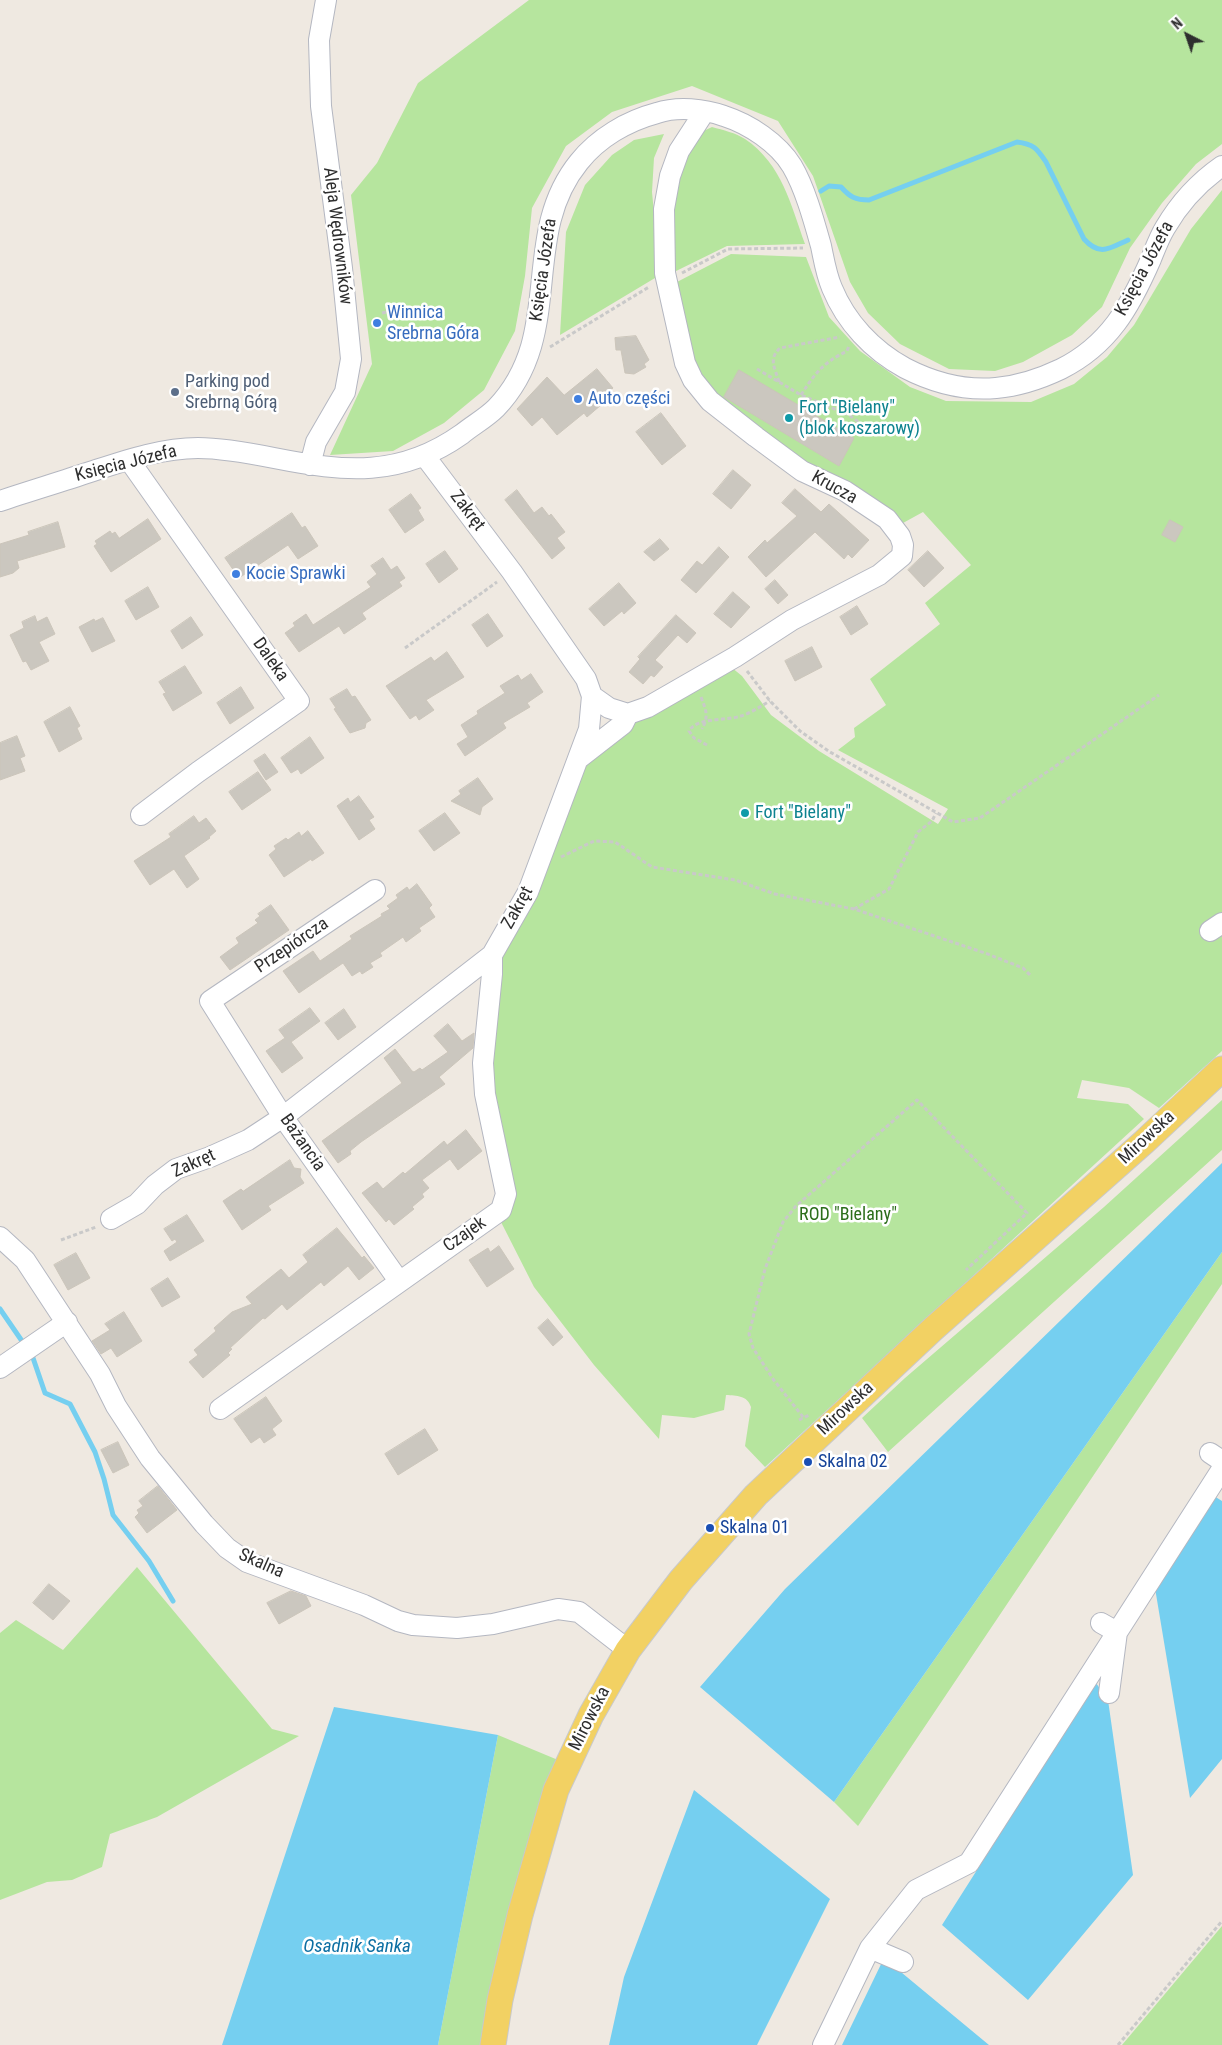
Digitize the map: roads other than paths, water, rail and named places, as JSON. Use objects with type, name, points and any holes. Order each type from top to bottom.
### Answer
[{"type":"main road","name":"Mirowska","points":[[493,2045],[500,2000],[520,1915],[556,1790],[591,1715],[628,1650],[687,1573],[760,1491],[933,1329],[1144,1142],[1222,1069]]},
{"type":"street","name":"Aleja Wędrowników","points":[[310,465],[316,442],[345,392],[351,359],[342,268],[320,106],[319,40],[326,0]]},
{"type":"street","name":"Księcia Józefa","points":[[0,501],[129,460],[158,453],[196,448],[246,452],[310,465],[348,470],[383,468],[424,455],[450,442],[494,410],[522,372],[534,339],[542,295],[545,244],[550,218],[566,178],[590,149],[608,135],[659,112],[688,109],[705,111],[739,120],[768,140],[791,166],[807,204],[832,287],[847,318],[876,348],[896,363],[936,382],[953,386],[994,388],[1037,380],[1080,359],[1099,344],[1114,327],[1134,296],[1163,231],[1179,206],[1204,179],[1222,166]]},
{"type":"street","name":"Krucza","points":[[628,714],[648,707],[736,657],[792,620],[879,575],[902,556],[903,545],[900,536],[887,519],[845,492],[802,471],[756,437],[710,401],[693,380],[685,363],[666,273],[664,209],[670,176],[679,151],[705,111]]},
{"type":"street","name":"Zakręt","points":[[111,1219],[137,1204],[155,1185],[176,1168],[210,1157],[248,1140],[283,1117],[492,955],[528,892],[589,729],[592,696],[586,678],[512,572],[424,455]]},
{"type":"street","name":"Daleka","points":[[129,460],[299,701],[198,772],[142,815]]},
{"type":"street","points":[[578,759],[623,724],[628,714],[609,708],[592,696]]},
{"type":"street","name":"Przepiórcza","points":[[210,1001],[375,890]]},
{"type":"street","name":"Czajek","points":[[220,1409],[500,1210],[506,1194],[486,1094],[483,1063],[492,974],[492,955]]},
{"type":"street","name":"Bażancia","points":[[210,1001],[283,1117],[399,1281]]},
{"type":"street","name":"Skalna","points":[[0,1237],[26,1260],[100,1374],[116,1406],[150,1458],[204,1524],[228,1548],[247,1562],[364,1605],[398,1621],[413,1625],[458,1628],[493,1624],[558,1609],[570,1609],[579,1612],[628,1650]]},
{"type":"street","points":[[0,1368],[67,1322]]},
{"type":"street","points":[[823,2045],[870,1948],[916,1890],[969,1863],[1109,1627],[1218,1461]]},
{"type":"street","points":[[1109,1627],[1109,1693]]},
{"type":"street","points":[[870,1948],[904,1962]]},
{"type":"water","points":[[1222,1163],[1222,1252],[834,1802],[700,1687],[785,1589]]},
{"type":"water","points":[[1214,1496],[1222,1501],[1222,1759],[1190,1798],[1155,1588]]},
{"type":"water","points":[[1096,1683],[1108,1700],[1133,1875],[1028,2000],[942,1925]]},
{"type":"water","name":"Osadnik Sanka","points":[[334,1707],[498,1735],[438,2045],[222,2045]]},
{"type":"water","points":[[694,1790],[830,1899],[757,2045],[609,2045],[624,1977]]},
{"type":"water","points":[[884,1958],[989,2045],[842,2045]]},
{"type":"waterway","points":[[821,191],[829,186],[841,187],[853,197],[869,200],[1017,142],[1034,148],[1046,162],[1084,239],[1090,245],[1095,248],[1105,249],[1128,240]]},
{"type":"waterway","points":[[0,1309],[24,1344]]},
{"type":"waterway","points":[[32,1355],[45,1393],[70,1404],[95,1452],[113,1515],[149,1561],[173,1601]]},
{"type":"place","name":"Winnica Srebrna Góra","points":[[377,323]]},
{"type":"place","name":"Parking pod Srebrną Górą","points":[[175,392]]},
{"type":"place","name":"Auto części","points":[[578,399]]},
{"type":"place","name":"Fort \"Bielany\" (blok koszarowy)","points":[[789,418]]},
{"type":"place","name":"Kocie Sprawki","points":[[236,574]]},
{"type":"place","name":"Fort \"Bielany\"","points":[[745,813]]},
{"type":"place","name":"Skalna 02","points":[[808,1462]]},
{"type":"place","name":"Skalna 01","points":[[710,1528]]},
{"type":"park label","name":"ROD \"Bielany\"","points":[[848,1215]]}]
